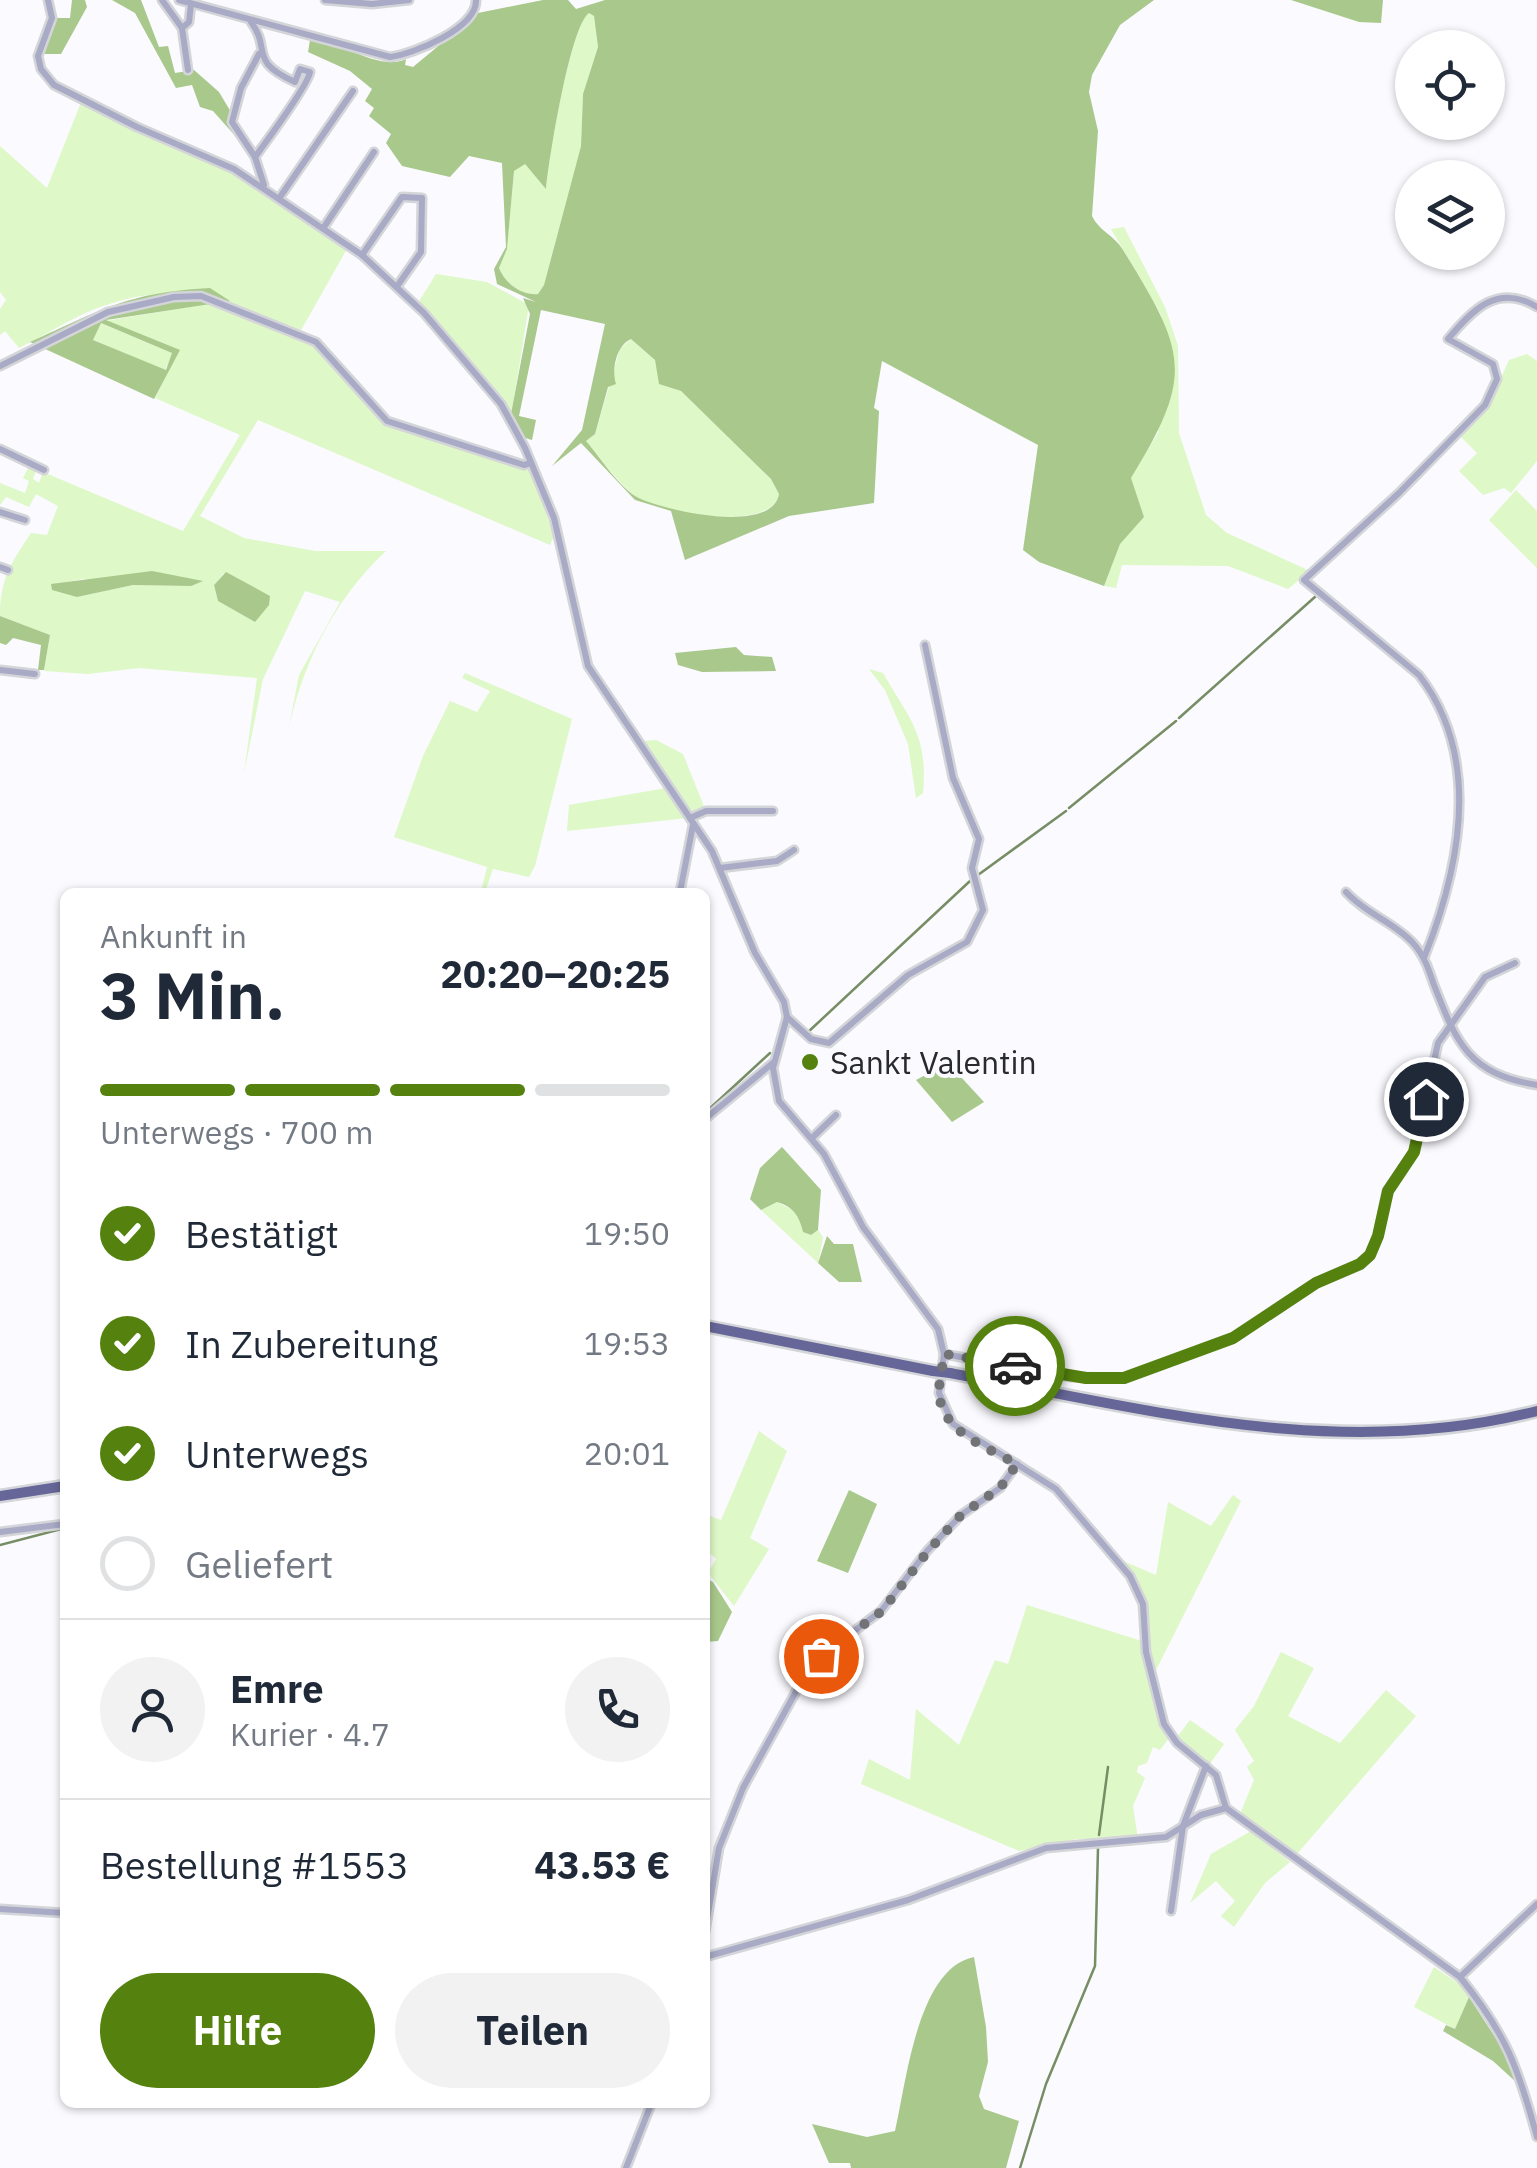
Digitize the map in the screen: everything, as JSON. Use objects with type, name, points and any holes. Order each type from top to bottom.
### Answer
[{"type":"main road","points":[[710,1327],[1203,1421],[1304,1434],[1433,1430],[1537,1411]]},
{"type":"main road","points":[[0,1496],[60,1487]]},
{"type":"street","points":[[48,0],[52,18],[38,56],[52,83],[264,186],[324,227],[398,285],[501,404],[554,518],[588,666],[692,820],[720,868],[787,1017],[811,1038],[829,1042],[908,975],[967,942],[983,910],[972,868],[979,838],[953,778],[925,646]]},
{"type":"street","points":[[162,0],[182,28],[188,70]]},
{"type":"street","points":[[179,0],[318,34],[376,55],[419,51],[470,17],[476,0]]},
{"type":"street","points":[[325,0],[406,0]]},
{"type":"street","points":[[182,28],[189,22],[191,4]]},
{"type":"street","points":[[250,20],[258,31],[258,54],[241,88],[232,122],[255,157],[264,186]]},
{"type":"street","points":[[255,157],[292,99],[305,88],[310,72],[300,69],[294,82],[258,54]]},
{"type":"street","points":[[280,197],[352,90]]},
{"type":"street","points":[[324,227],[374,152]]},
{"type":"street","points":[[362,255],[402,198],[424,200],[420,252],[398,285]]},
{"type":"street","points":[[0,366],[108,312],[174,297],[201,296],[236,307],[320,345],[387,421],[524,465],[531,463]]},
{"type":"street","points":[[1424,958],[1441,916],[1457,848],[1462,777],[1433,693],[1419,674],[1304,580],[1448,445],[1493,392],[1497,379],[1493,364],[1448,339],[1486,301],[1510,296],[1537,308]]},
{"type":"street","points":[[0,449],[44,470]]},
{"type":"street","points":[[0,512],[26,520]]},
{"type":"street","points":[[0,670],[35,674]]},
{"type":"street","points":[[681,888],[692,820],[706,811],[773,811]]},
{"type":"street","points":[[720,868],[777,860],[794,850]]},
{"type":"street","points":[[1346,892],[1361,909],[1412,942],[1424,958],[1458,1042],[1479,1064],[1509,1080],[1537,1085]]},
{"type":"street","points":[[944,1354],[1086,1378],[1124,1378],[1233,1338],[1316,1283],[1360,1264],[1370,1255],[1378,1236],[1388,1191],[1414,1152],[1438,1043],[1485,977],[1514,963]]},
{"type":"street","points":[[787,1017],[774,1062],[779,1101],[834,1168],[866,1232],[921,1301],[938,1329],[944,1354],[939,1394],[943,1411],[964,1434],[1056,1489],[1134,1581],[1143,1604],[1145,1646],[1162,1719],[1177,1742],[1221,1784],[1226,1808],[1460,1977],[1515,2057],[1537,2137]]},
{"type":"street","points":[[710,1115],[774,1062]]},
{"type":"street","points":[[812,1138],[836,1115]]},
{"type":"street","points":[[710,1902],[719,1848],[743,1788],[798,1686],[821,1656],[882,1611],[961,1515],[1000,1488],[1017,1464]]},
{"type":"street","points":[[0,1532],[60,1525]]},
{"type":"street","points":[[1171,1911],[1184,1826],[1206,1766]]},
{"type":"street","points":[[710,1956],[890,1906],[1046,1848],[1145,1842],[1170,1835],[1210,1810],[1226,1808]]},
{"type":"street","points":[[1170,1835],[1180,1845]]},
{"type":"street","points":[[1460,1977],[1537,1904]]},
{"type":"street","points":[[0,1909],[60,1914]]},
{"type":"street","points":[[626,2168],[650,2108]]},
{"type":"green space","points":[[72,0],[85,0],[87,7],[61,54],[43,54],[55,18],[70,18]]},
{"type":"green space","points":[[112,0],[141,0],[159,47],[168,46],[175,73],[194,70],[219,92],[247,139],[238,139],[213,111],[200,107],[192,85],[176,88],[135,13]]},
{"type":"green space","points":[[543,0],[568,0],[576,9],[605,0],[1154,0],[1120,25],[1092,75],[1089,92],[1098,131],[1092,216],[1119,245],[1144,285],[1160,314],[1175,363],[1166,413],[1131,478],[1144,517],[1120,544],[1104,586],[1039,562],[1023,550],[1038,445],[882,361],[874,408],[879,411],[874,503],[789,516],[685,560],[671,511],[635,500],[581,443],[552,466],[582,430],[605,324],[541,310],[519,416],[536,420],[532,440],[522,437],[511,414],[530,314],[523,298],[536,302],[497,284],[494,269],[506,247],[502,163],[469,156],[450,177],[402,166],[386,143],[391,134],[369,116],[374,108],[365,101],[372,89],[350,71],[308,52],[310,40],[321,41],[384,62],[406,59],[405,65],[413,67],[478,13]],"holes":[[[589,13],[594,16],[598,47],[583,94],[581,146],[544,285],[538,294],[526,293],[509,283],[499,268],[507,249],[514,171],[525,164],[546,189],[568,66]],[[631,339],[655,360],[659,384],[681,391],[771,479],[779,494],[772,506],[758,514],[739,517],[671,509],[639,498],[611,472],[586,441],[595,434],[608,387],[616,384],[616,358]]]},
{"type":"green space","points":[[1291,0],[1383,0],[1381,23],[1359,22]]},
{"type":"green space","points":[[589,12],[594,16],[598,47],[583,94],[581,146],[544,285],[538,294],[526,293],[509,283],[499,268],[507,249],[514,171],[519,163],[525,164],[546,188],[568,66]]},
{"type":"green space","points":[[82,100],[233,171],[348,247],[300,332],[224,302],[176,294],[124,299],[95,309],[19,348],[5,331],[0,335],[0,309],[6,300],[0,292],[0,146],[47,188]]},
{"type":"green space","points":[[1124,227],[1165,307],[1178,346],[1179,433],[1206,515],[1227,533],[1310,571],[1288,589],[1228,566],[1122,565],[1116,588],[1104,586],[1120,543],[1144,517],[1130,478],[1158,433],[1161,315],[1111,229]]},
{"type":"green space","points":[[436,274],[487,282],[529,305],[511,417],[418,303]]},
{"type":"green space","points":[[210,288],[230,301],[106,320],[180,350],[154,399],[30,342],[116,304]],"holes":[[[101,323],[172,353],[166,370],[93,340]]]},
{"type":"green space","points":[[219,302],[313,342],[384,421],[531,469],[554,536],[550,545],[258,420],[200,516],[244,538],[315,551],[386,551],[350,591],[322,636],[300,686],[287,737],[299,675],[340,602],[305,591],[263,679],[244,773],[257,678],[139,668],[88,674],[44,671],[50,635],[0,616],[2,592],[12,563],[31,533],[47,535],[58,506],[36,494],[29,507],[6,497],[0,505],[0,483],[25,493],[29,481],[23,478],[29,466],[36,470],[33,479],[39,483],[43,472],[183,531],[240,435],[155,398],[179,350],[105,321]],"holes":[[[224,573],[270,596],[255,622],[218,601],[214,585]],[[83,579],[191,586],[133,585],[77,597],[51,585]]]},
{"type":"green space","points":[[100,323],[173,353],[165,370],[93,340]]},
{"type":"green space","points":[[631,339],[655,360],[660,384],[681,391],[771,479],[779,494],[771,506],[756,514],[736,517],[666,508],[634,495],[609,469],[586,441],[595,434],[620,349]]},
{"type":"green space","points":[[1527,354],[1537,361],[1537,461],[1511,493],[1504,488],[1483,495],[1459,471],[1477,453],[1460,436],[1492,398],[1509,360]]},
{"type":"green space","points":[[1516,490],[1537,511],[1537,568],[1489,520]]},
{"type":"green space","points":[[152,571],[203,581],[191,586],[133,585],[77,597],[52,590],[51,584]]},
{"type":"green space","points":[[226,572],[270,596],[269,605],[255,622],[218,601],[214,585]]},
{"type":"green space","points":[[0,616],[50,635],[44,670],[38,670],[41,645],[13,638],[6,645],[0,643]]},
{"type":"green space","points":[[736,647],[744,655],[772,657],[776,671],[702,672],[678,665],[675,653]]},
{"type":"green space","points":[[869,669],[883,673],[920,742],[923,793],[916,798],[908,744],[885,690]]},
{"type":"green space","points":[[465,673],[572,719],[535,866],[529,877],[493,869],[486,888],[482,888],[487,867],[394,837],[423,756],[450,701],[477,712],[490,691],[462,678]]},
{"type":"green space","points":[[656,740],[683,754],[705,809],[690,813],[644,741]]},
{"type":"green space","points":[[666,788],[688,818],[567,831],[569,805]]},
{"type":"green space","points":[[948,1063],[984,1102],[952,1122],[916,1080]]},
{"type":"green space","points":[[782,1147],[821,1190],[818,1230],[811,1235],[803,1232],[792,1209],[777,1202],[761,1210],[750,1199],[760,1168]]},
{"type":"green space","points":[[777,1202],[797,1212],[803,1232],[811,1235],[818,1230],[823,1237],[818,1263],[761,1210]]},
{"type":"green space","points":[[827,1236],[834,1244],[853,1244],[862,1282],[839,1282],[818,1263]]},
{"type":"green space","points":[[759,1431],[787,1451],[750,1538],[769,1549],[734,1606],[710,1576],[716,1559],[710,1554],[710,1516],[721,1520]]},
{"type":"green space","points":[[849,1490],[877,1504],[848,1573],[817,1561]]},
{"type":"green space","points":[[1233,1495],[1241,1501],[1153,1676],[1143,1601],[1121,1560],[1156,1575],[1168,1502],[1211,1526]]},
{"type":"green space","points":[[710,1580],[732,1612],[718,1641],[710,1642]]},
{"type":"green space","points":[[1027,1605],[1142,1641],[1158,1715],[1169,1738],[1160,1750],[1153,1747],[1147,1763],[1138,1766],[1137,1772],[1145,1778],[1133,1806],[1138,1839],[1076,1839],[1019,1851],[861,1784],[869,1759],[910,1780],[916,1709],[959,1745],[995,1660],[1008,1664]]},
{"type":"green space","points":[[1281,1652],[1314,1668],[1288,1716],[1340,1743],[1386,1690],[1416,1716],[1297,1854],[1240,1814],[1254,1780],[1247,1767],[1254,1761],[1235,1730],[1254,1706]]},
{"type":"green space","points":[[1190,1720],[1224,1744],[1209,1765],[1175,1740]]},
{"type":"green space","points":[[1251,1831],[1290,1862],[1265,1883],[1234,1927],[1221,1916],[1235,1901],[1216,1881],[1190,1903],[1211,1854]]},
{"type":"green space","points":[[974,1957],[988,2062],[979,2096],[984,2109],[1019,2121],[1006,2168],[851,2168],[850,2163],[829,2163],[812,2124],[867,2137],[895,2131],[917,2031],[927,2005],[939,1982],[955,1966]]},
{"type":"green space","points":[[1434,1967],[1461,1985],[1469,1997],[1455,2029],[1414,2007]]},
{"type":"green space","points":[[1469,1997],[1506,2054],[1516,2082],[1493,2061],[1443,2031],[1446,2025],[1455,2029]]},
{"type":"waterway","points":[[1179,718],[1316,596]]},
{"type":"waterway","points":[[1069,808],[1176,721]]},
{"type":"waterway","points":[[978,875],[1066,811]]},
{"type":"waterway","points":[[807,1033],[970,881]]},
{"type":"waterway","points":[[710,1108],[770,1053]]},
{"type":"waterway","points":[[0,1545],[60,1529]]},
{"type":"waterway","points":[[1099,1835],[1108,1767]]},
{"type":"waterway","points":[[1020,2168],[1046,2084],[1095,1966],[1098,1848]]},
{"type":"way so far","points":[[821,1656],[855,1635],[882,1611],[961,1515],[1000,1488],[1017,1464],[964,1434],[943,1411],[939,1394],[944,1354],[1015,1366]]},
{"type":"place","name":"Sankt Valentin","points":[[810,1062]]},
{"type":"route","points":[[1015,1366],[1086,1378],[1124,1378],[1233,1338],[1316,1283],[1360,1264],[1370,1255],[1378,1236],[1382,1204],[1388,1191],[1414,1152],[1426,1099]]}]
